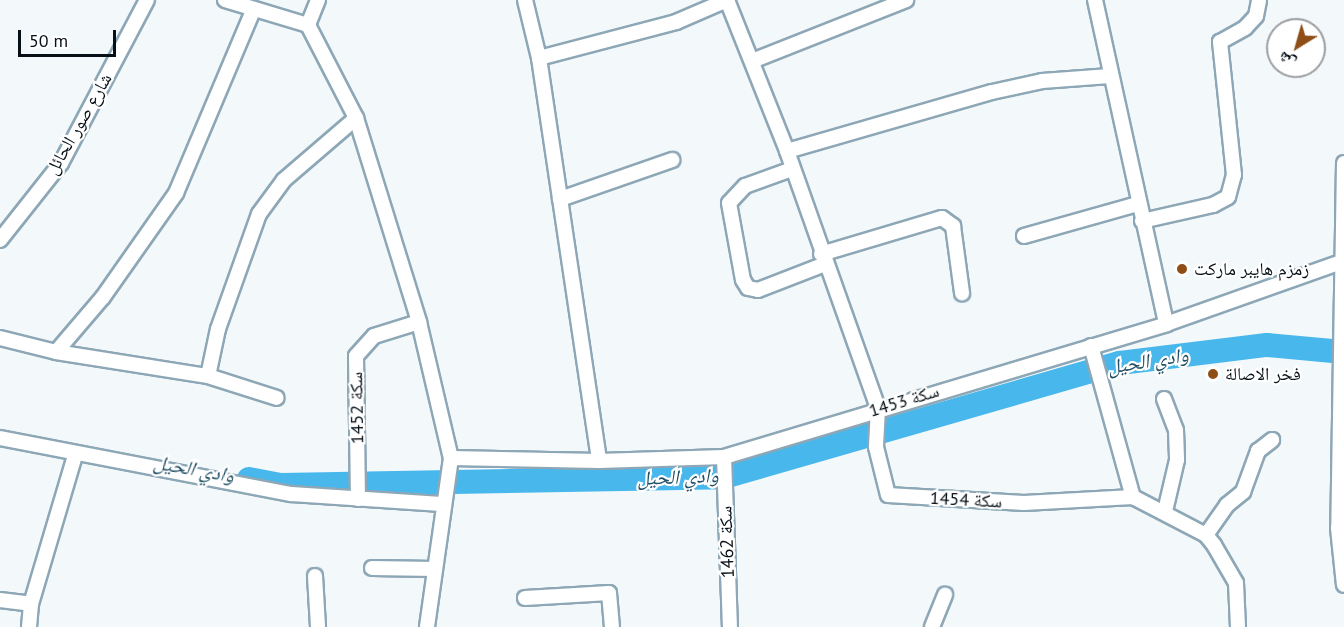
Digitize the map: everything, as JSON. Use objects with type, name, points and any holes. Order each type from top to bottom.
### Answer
[{"type":"street","name":"شارع صور الحائل","points":[[0,240],[61,163],[147,0]]},
{"type":"street","points":[[225,0],[253,11],[308,25],[356,118],[419,322],[451,458],[442,504],[427,627]]},
{"type":"street","points":[[308,25],[318,0]]},
{"type":"street","points":[[525,0],[539,58],[599,461]]},
{"type":"street","points":[[539,58],[676,22],[727,0],[787,151],[823,259],[878,408]]},
{"type":"street","points":[[752,61],[906,0]]},
{"type":"street","points":[[1095,0],[1166,324]]},
{"type":"street","points":[[1142,221],[1213,205],[1228,197],[1234,175],[1220,42],[1245,28],[1256,16],[1259,0]]},
{"type":"street","points":[[56,352],[103,297],[176,193],[253,11]]},
{"type":"street","points":[[787,151],[992,92],[1042,81],[1110,76]]},
{"type":"street","points":[[208,376],[218,329],[259,214],[284,180],[356,118]]},
{"type":"street","points":[[560,199],[672,160]]},
{"type":"street","points":[[1344,163],[1338,528],[1344,585]]},
{"type":"street","points":[[792,169],[745,186],[729,203],[743,280],[748,288],[758,290],[823,259],[942,218],[953,226],[962,293]]},
{"type":"street","points":[[1024,236],[1138,204]]},
{"type":"street","name":"سكة 1453","points":[[451,458],[599,461],[724,457],[878,408],[1166,324],[1342,260]]},
{"type":"street","name":"سكة 1452","points":[[358,499],[356,356],[374,336],[419,322]]},
{"type":"street","points":[[0,338],[56,352],[208,376],[277,398]]},
{"type":"street","points":[[1091,346],[1132,497]]},
{"type":"street","points":[[1164,399],[1176,430],[1177,460],[1165,512]]},
{"type":"street","name":"سكة 1454","points":[[878,408],[876,447],[888,495],[1024,502],[1132,497],[1206,535],[1230,567],[1236,583],[1238,627]]},
{"type":"street","points":[[0,438],[291,494],[442,504]]},
{"type":"street","points":[[1206,535],[1227,505],[1243,492],[1258,451],[1272,440]]},
{"type":"street","points":[[29,627],[31,604],[75,454]]},
{"type":"street","name":"سكة 1462","points":[[724,457],[730,627]]},
{"type":"street","points":[[372,568],[435,569]]},
{"type":"street","points":[[315,576],[318,627]]},
{"type":"street","points":[[525,598],[609,593],[612,627]]},
{"type":"street","points":[[932,627],[945,594]]},
{"type":"street","points":[[0,600],[31,604]]},
{"type":"waterway","name":"وادي الحيل","points":[[249,479],[280,485],[724,477],[1120,363],[1267,345],[1344,352]]},
{"type":"place","name":"زمزم هايبر ماركت","points":[[1182,269]]},
{"type":"place","name":"فخر الاصالة","points":[[1213,374]]}]
